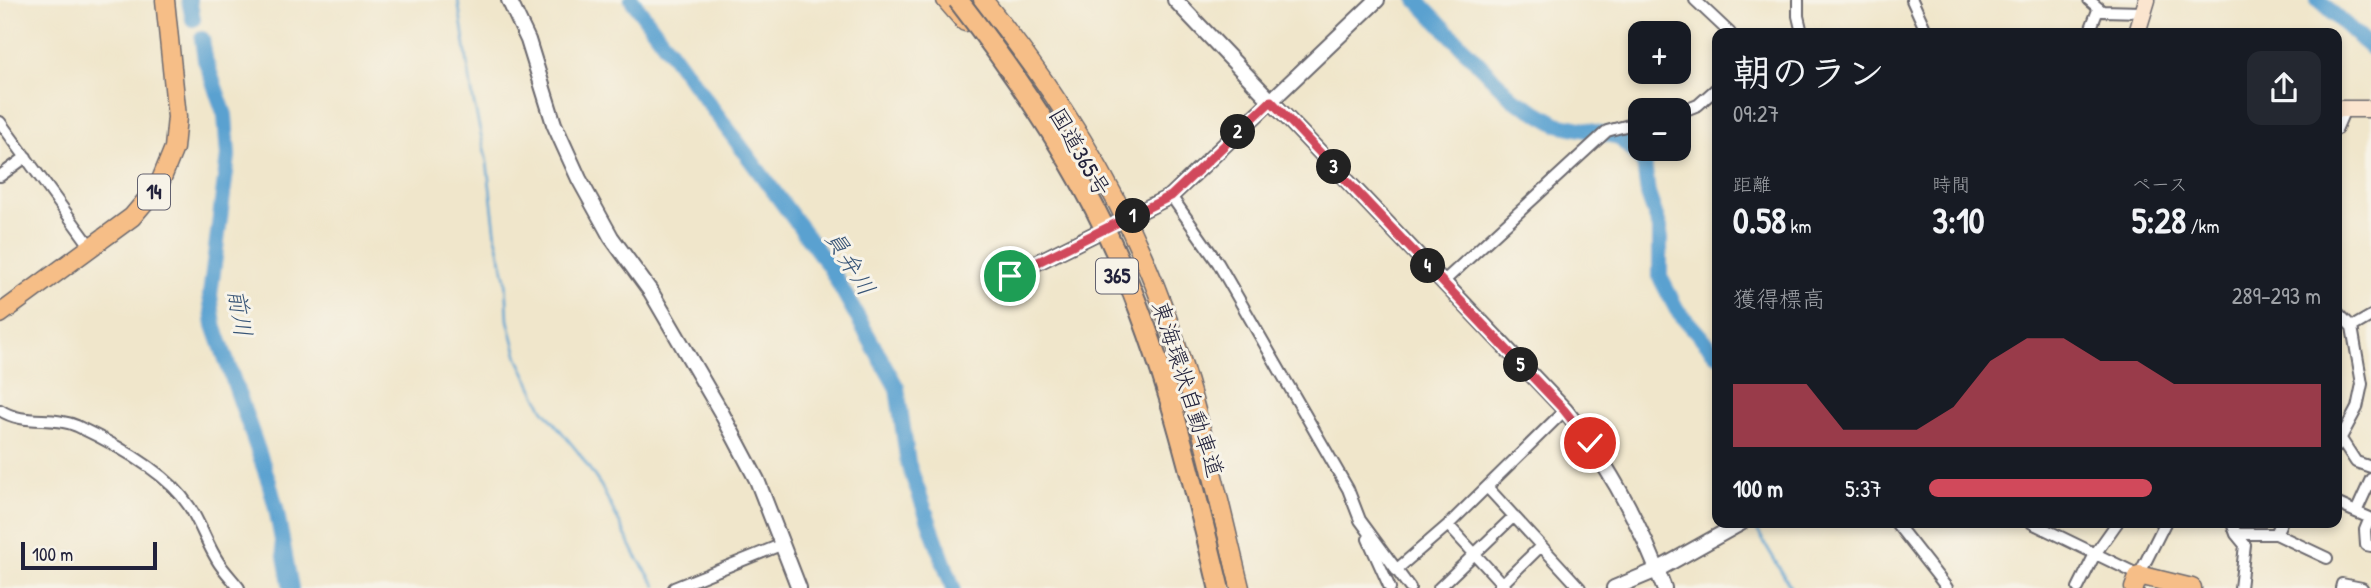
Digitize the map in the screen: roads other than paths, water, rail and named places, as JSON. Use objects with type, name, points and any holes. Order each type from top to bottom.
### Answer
[{"type":"highway","name":"東海環状自動車道","points":[[958,0],[1030,98],[1059,145],[1095,210],[1121,266],[1172,406],[1219,588]]},
{"type":"main road","name":"14","points":[[0,314],[139,211],[159,185],[171,159],[177,108],[165,0]]},
{"type":"main road","name":"国道365号","points":[[946,0],[996,63],[1032,116],[1070,180],[1097,234],[1135,322],[1160,396],[1210,588]]},
{"type":"main road","name":"国道365号","points":[[983,0],[1079,135],[1126,220],[1162,304],[1187,380],[1240,588]]},
{"type":"main road","points":[[2138,28],[2145,6]]},
{"type":"main road","points":[[2342,109],[2371,109]]},
{"type":"main road","points":[[2137,582],[2192,588]]},
{"type":"street","points":[[509,0],[528,40],[554,124],[579,178],[611,237],[651,292],[721,412],[757,480],[799,588]]},
{"type":"street","points":[[1175,0],[1564,410],[1597,454],[1628,508],[1664,588]]},
{"type":"street","points":[[1010,276],[1171,196],[1377,0]]},
{"type":"street","points":[[1695,0],[1725,28]]},
{"type":"street","points":[[1798,0],[1801,28]]},
{"type":"street","points":[[1912,0],[1925,28]]},
{"type":"street","points":[[2089,0],[2098,9],[2112,12],[2145,6]]},
{"type":"street","points":[[2091,28],[2098,9]]},
{"type":"street","points":[[1691,108],[1712,92]]},
{"type":"street","points":[[0,122],[91,247]]},
{"type":"street","points":[[1443,282],[1607,131],[1628,125]]},
{"type":"street","points":[[0,176],[26,157]]},
{"type":"street","points":[[1171,196],[1218,263],[1348,489],[1390,588]]},
{"type":"street","points":[[2352,327],[2371,316]]},
{"type":"street","points":[[2342,317],[2352,327],[2360,362],[2361,393],[2357,408],[2342,437]]},
{"type":"street","points":[[0,410],[19,419],[48,420],[73,425],[109,442],[150,468],[176,489],[190,506],[219,563],[239,588]]},
{"type":"street","points":[[1396,570],[1448,526],[1564,410]]},
{"type":"street","points":[[2342,446],[2356,462],[2371,467]]},
{"type":"street","points":[[2356,512],[2371,479]]},
{"type":"street","points":[[1487,487],[1580,588]]},
{"type":"street","points":[[2342,506],[2370,518],[2365,537],[2366,545],[2371,546]]},
{"type":"street","points":[[1439,588],[1514,516]]},
{"type":"street","points":[[1360,520],[1410,588]]},
{"type":"street","points":[[1448,526],[1502,587],[1541,546]]},
{"type":"street","points":[[1614,588],[1657,570],[1732,528]]},
{"type":"street","points":[[1899,528],[1947,588]]},
{"type":"street","points":[[2042,528],[2095,554],[2137,582],[2163,528]]},
{"type":"street","points":[[2078,588],[2095,554],[2113,528]]},
{"type":"street","points":[[2234,529],[2279,529],[2327,558]]},
{"type":"street","points":[[2234,529],[2245,545],[2240,588]]},
{"type":"street","points":[[674,588],[783,544]]},
{"type":"street","points":[[2341,588],[2342,584],[2362,588]]},
{"type":"waterway","name":"前川","points":[[189,0],[193,19]]},
{"type":"waterway","points":[[458,0],[473,99],[487,162],[496,237],[506,279],[508,320],[518,358],[543,409],[601,486],[636,556],[656,586]]},
{"type":"waterway","name":"員弁川","points":[[632,0],[829,266],[897,388],[908,463],[953,588]]},
{"type":"waterway","points":[[1417,0],[1512,98],[1557,124],[1619,137],[1644,163],[1648,194],[1660,228],[1660,277],[1677,310],[1712,349]]},
{"type":"waterway","points":[[2318,0],[2371,48]]},
{"type":"waterway","name":"前川","points":[[202,39],[205,59],[225,115],[228,156],[210,295],[214,325],[269,482],[291,588]]},
{"type":"waterway","points":[[1756,528],[1791,588]]}]
